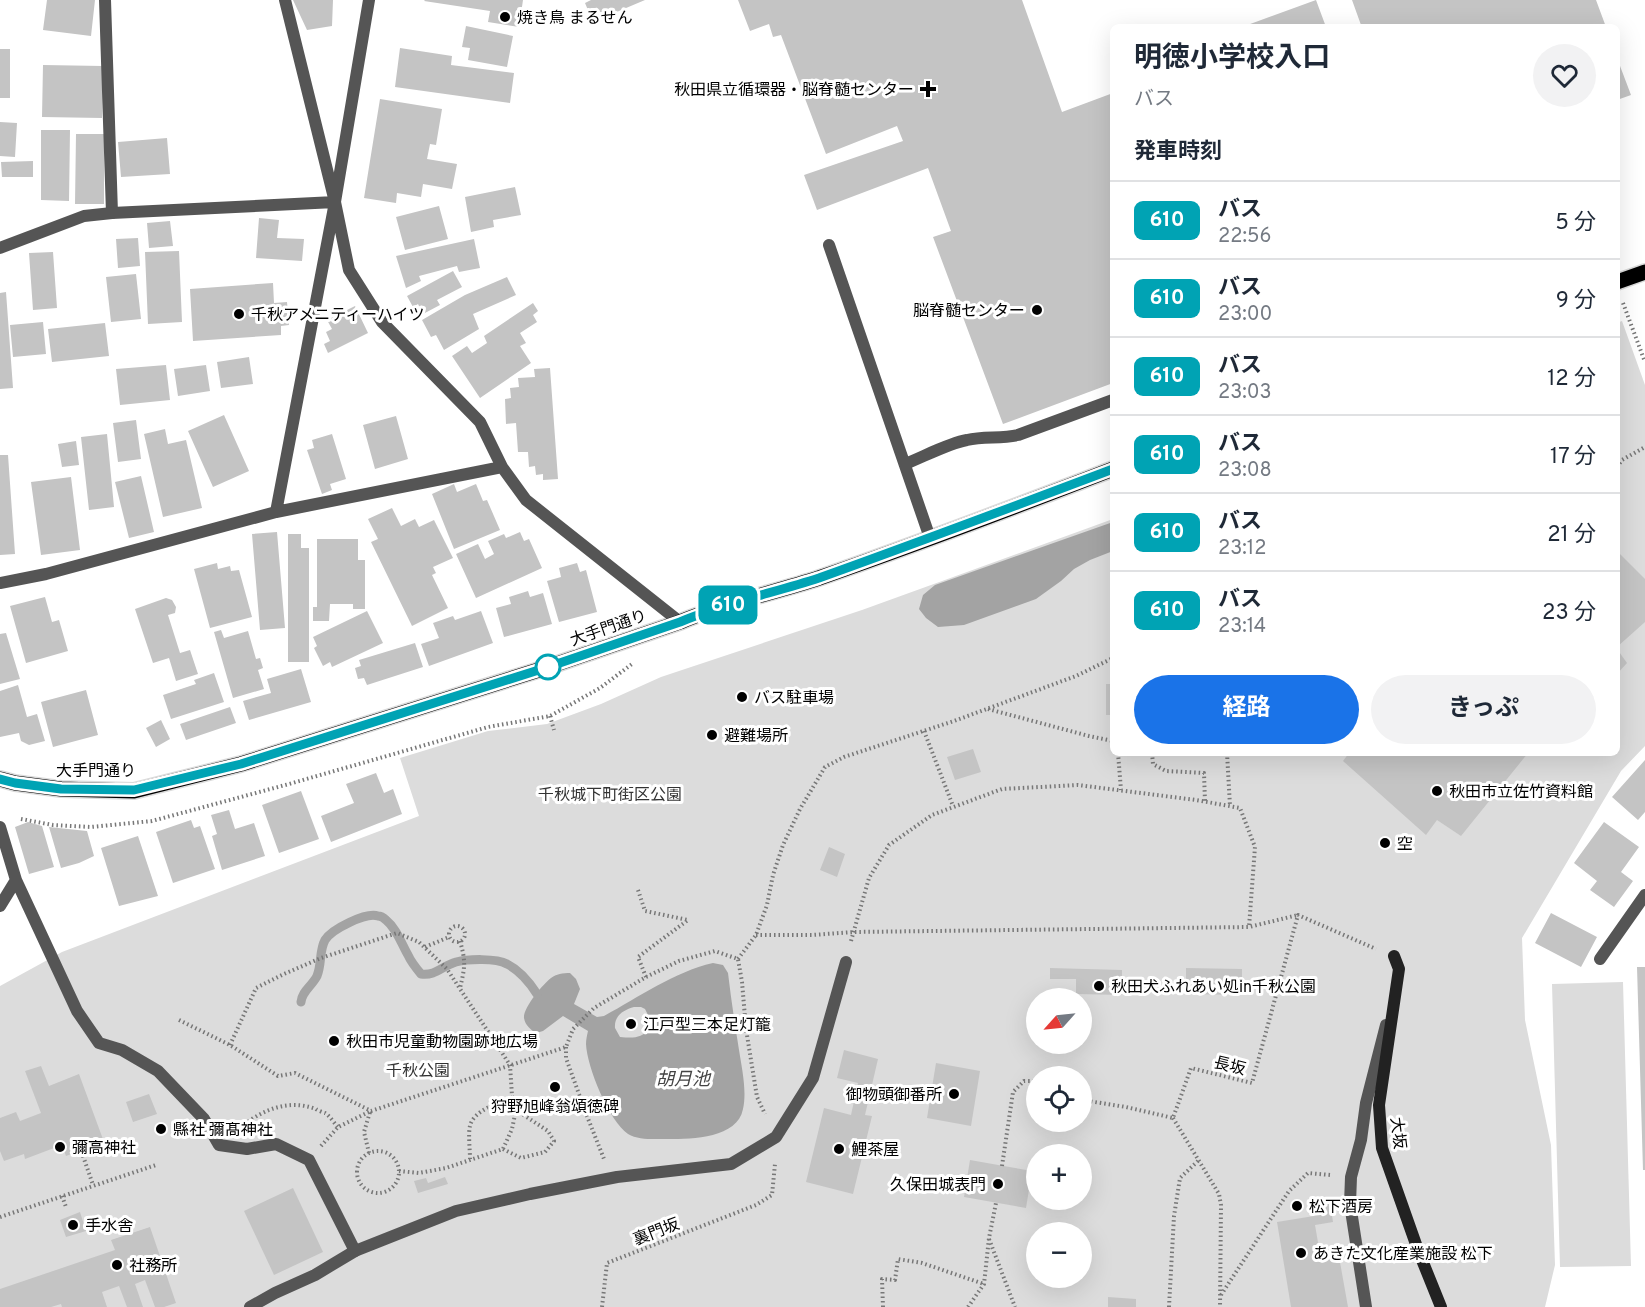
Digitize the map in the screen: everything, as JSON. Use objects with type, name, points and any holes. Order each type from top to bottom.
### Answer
[{"type":"main road","points":[[1620,281],[1645,272]]},
{"type":"main road","name":"大手門通り","points":[[0,779],[61,789],[134,790],[241,764],[545,668],[701,613],[816,579],[1110,470]]},
{"type":"street","points":[[105,0],[112,213]]},
{"type":"street","points":[[285,0],[335,202],[349,270],[382,322],[480,422],[502,467],[526,500],[680,622]]},
{"type":"street","points":[[276,512],[335,202],[369,0]]},
{"type":"street","points":[[0,248],[84,216],[335,202]]},
{"type":"street","points":[[829,245],[930,538]]},
{"type":"street","points":[[905,464],[964,440],[1018,435],[1110,401]]},
{"type":"street","points":[[0,583],[46,574],[276,512],[502,467]]},
{"type":"street","points":[[0,827],[16,880],[76,1011],[99,1043],[122,1050],[158,1071],[204,1119],[219,1145],[247,1149],[276,1144],[309,1160],[355,1251]]},
{"type":"street","points":[[0,906],[16,880]]},
{"type":"street","points":[[1600,959],[1645,895]]},
{"type":"street","name":"大坂","points":[[1394,956],[1399,969],[1379,1105],[1382,1148],[1441,1307]]},
{"type":"street","points":[[249,1307],[315,1275],[355,1251],[456,1211],[617,1178],[731,1164],[776,1137],[813,1078],[846,962]]},
{"type":"street","points":[[1366,1307],[1350,1204],[1351,1177],[1361,1140],[1366,1103],[1395,989]]},
{"type":"path","points":[[1622,301],[1645,362]]},
{"type":"path","points":[[1620,463],[1645,447]]},
{"type":"path","points":[[776,1137],[757,1097],[738,959],[756,935],[767,905],[773,875],[783,845],[800,809],[825,767],[844,757],[924,731],[1076,676],[1110,659]]},
{"type":"path","points":[[987,709],[1110,740]]},
{"type":"path","points":[[550,716],[554,730]]},
{"type":"path","points":[[924,731],[953,806]]},
{"type":"path","points":[[1118,756],[1121,790]]},
{"type":"path","points":[[1152,756],[1153,764],[1166,771],[1204,773],[1205,802]]},
{"type":"path","points":[[1227,756],[1230,807]]},
{"type":"path","points":[[854,932],[869,878],[889,845],[932,815],[1002,789],[1078,784],[1240,808],[1255,847],[1249,927]]},
{"type":"path","points":[[638,890],[645,911],[688,920],[638,957],[646,977]]},
{"type":"path","points":[[756,935],[1249,927],[1298,915],[1394,956]]},
{"type":"path","name":"長坂","points":[[1173,1118],[1191,1068],[1252,1083],[1298,915]]},
{"type":"path","points":[[455,926],[460,926],[464,930],[465,935],[460,941],[455,942],[449,937],[451,929],[455,926]]},
{"type":"path","points":[[230,1045],[256,988],[342,950],[397,933],[419,942],[445,968],[510,1065],[512,1096],[516,1110],[512,1129],[502,1149]]},
{"type":"path","points":[[425,947],[449,937]]},
{"type":"path","points":[[460,941],[465,958],[460,989]]},
{"type":"path","points":[[617,1178],[602,1154],[593,1133],[566,1058],[566,1047],[573,1029],[594,1008],[646,977],[679,961],[715,951],[738,959]]},
{"type":"path","points":[[179,1020],[230,1045],[278,1076],[295,1073],[371,1111]]},
{"type":"path","points":[[309,1160],[338,1127],[371,1111],[566,1047]]},
{"type":"path","points":[[1002,1166],[1013,1092],[1026,1081]]},
{"type":"path","points":[[470,1159],[470,1124],[479,1113],[512,1096]]},
{"type":"path","points":[[1092,1102],[1173,1118],[1219,1194],[1221,1205],[1220,1307]]},
{"type":"path","points":[[219,1145],[250,1120],[270,1109],[284,1105],[305,1105],[325,1113],[338,1127]]},
{"type":"path","points":[[399,1171],[419,1173],[446,1168],[502,1149],[522,1158],[545,1152],[554,1141],[548,1131],[516,1110]]},
{"type":"path","points":[[369,1153],[363,1132],[371,1111]]},
{"type":"path","name":"裏門坂","points":[[602,1307],[607,1263],[756,1204],[772,1195],[776,1137]]},
{"type":"path","points":[[382,1151],[397,1164],[399,1171],[395,1184],[391,1188],[378,1193],[371,1192],[361,1183],[357,1170],[359,1163],[369,1153],[382,1151]]},
{"type":"path","points":[[83,1156],[93,1185]]},
{"type":"path","points":[[1169,1307],[1174,1216],[1180,1178],[1199,1160]]},
{"type":"path","points":[[0,1217],[156,1165]]},
{"type":"path","points":[[1221,1295],[1289,1191],[1308,1173],[1351,1177]]},
{"type":"path","points":[[62,1196],[66,1207]]},
{"type":"path","points":[[968,1307],[984,1284],[996,1203]]},
{"type":"path","points":[[989,1238],[1016,1307]]},
{"type":"path","points":[[883,1307],[882,1279],[895,1280],[898,1259],[922,1263],[984,1284]]},
{"type":"green space","name":"千秋公園","points":[[1622,321],[1645,385],[1645,746],[1621,771],[1522,938],[1525,1020],[1551,1145],[1555,1265],[1545,1307],[0,1307],[0,986],[62,952],[419,816],[400,758],[488,731],[547,724],[601,704],[661,677],[862,610],[1110,520],[1110,756],[1620,756],[1620,322]]},
{"type":"green space","points":[[1623,982],[1631,1266],[1560,1267],[1552,984]]},
{"type":"water","points":[[1110,523],[1110,552],[1074,569],[1036,599],[964,625],[938,627],[919,609],[923,595],[935,585]]},
{"type":"water","name":"胡月池","points":[[713,963],[723,965],[728,973],[743,1072],[743,1109],[739,1119],[731,1127],[710,1136],[645,1139],[628,1134],[614,1118],[600,1093],[587,1054],[588,1031],[563,1016],[543,1031],[536,1033],[528,1027],[524,1018],[534,996],[557,975],[570,973],[576,979],[580,989],[574,1004],[597,1017],[604,1016],[684,972]],"holes":[[[630,1008],[645,1009],[650,1019],[650,1028],[636,1037],[620,1037],[615,1028],[618,1017]]]},
{"type":"building","points":[[47,0],[95,0],[91,36],[43,30]]},
{"type":"building","points":[[293,0],[333,0],[332,26],[307,30]]},
{"type":"building","name":"焼き鳥 まるせん","points":[[425,0],[523,0],[519,27],[488,22],[490,11]]},
{"type":"building","points":[[591,0],[645,0],[593,22],[585,3]]},
{"type":"building","points":[[738,0],[1022,0],[1062,112],[1110,94],[1110,384],[1003,424],[933,237],[951,231],[928,168],[817,210],[804,175],[903,141],[897,126],[826,154],[781,35],[773,37],[769,24],[750,31]]},
{"type":"building","points":[[1316,0],[1325,24],[1250,24]]},
{"type":"building","points":[[1352,0],[1596,0],[1605,24],[1361,24]]},
{"type":"building","points":[[466,26],[513,36],[507,67],[468,60],[470,48],[462,47]]},
{"type":"building","points":[[400,48],[452,56],[451,65],[514,73],[510,103],[395,87]]},
{"type":"building","points":[[0,49],[10,49],[10,98],[0,98]]},
{"type":"building","points":[[43,65],[103,66],[102,118],[42,117]]},
{"type":"building","points":[[1620,66],[1631,95],[1620,99]]},
{"type":"building","points":[[380,99],[442,109],[436,145],[430,144],[427,159],[457,164],[452,189],[423,184],[421,197],[397,193],[396,203],[364,198]]},
{"type":"building","points":[[0,122],[17,123],[15,157],[0,156]]},
{"type":"building","points":[[41,130],[70,130],[69,201],[41,200]]},
{"type":"building","points":[[76,134],[104,134],[104,204],[75,204]]},
{"type":"building","points":[[167,138],[170,174],[121,177],[118,142]]},
{"type":"building","points":[[33,161],[33,177],[2,177],[1,162]]},
{"type":"building","points":[[515,187],[521,215],[493,220],[494,227],[471,232],[465,197]]},
{"type":"building","points":[[439,206],[448,239],[405,250],[396,217]]},
{"type":"building","points":[[259,218],[279,220],[277,238],[304,239],[302,261],[256,258]]},
{"type":"building","points":[[170,221],[173,246],[149,248],[147,223]]},
{"type":"building","points":[[138,238],[140,266],[118,268],[116,239]]},
{"type":"building","points":[[474,239],[480,268],[459,272],[457,266],[419,276],[421,281],[406,288],[396,256]]},
{"type":"building","points":[[179,251],[182,322],[148,324],[145,252]]},
{"type":"building","points":[[53,252],[57,308],[33,310],[29,253]]},
{"type":"building","points":[[453,271],[462,287],[437,300],[440,305],[423,314],[418,304],[413,307],[407,296]]},
{"type":"building","points":[[136,274],[141,319],[111,322],[106,277]]},
{"type":"building","points":[[507,277],[516,295],[473,314],[479,329],[444,350],[436,335],[431,337],[422,320],[465,295]]},
{"type":"building","name":"千秋アメニティーハイツ","points":[[273,283],[274,303],[287,302],[289,325],[281,326],[281,335],[193,341],[190,289]]},
{"type":"building","points":[[6,292],[13,388],[0,389],[0,293]]},
{"type":"building","points":[[533,303],[538,311],[533,315],[537,322],[520,333],[526,343],[520,346],[531,363],[480,398],[452,356],[467,346],[472,353],[487,343],[484,336]]},
{"type":"building","points":[[355,306],[368,333],[328,353],[324,344],[330,341],[326,332],[332,329],[327,320]]},
{"type":"building","points":[[43,322],[46,354],[13,357],[10,325]]},
{"type":"building","points":[[105,323],[109,356],[52,362],[48,329]]},
{"type":"building","points":[[249,357],[253,384],[221,388],[217,362]]},
{"type":"building","points":[[166,365],[170,400],[120,405],[116,369]]},
{"type":"building","points":[[206,365],[210,391],[178,396],[174,369]]},
{"type":"building","points":[[550,368],[558,479],[543,480],[543,474],[536,475],[535,466],[529,467],[528,452],[518,452],[516,423],[506,424],[505,399],[511,398],[510,388],[519,387],[518,378],[535,377],[534,369]]},
{"type":"building","points":[[224,415],[249,471],[213,487],[188,431]]},
{"type":"building","points":[[396,416],[408,459],[375,469],[363,425]]},
{"type":"building","points":[[136,420],[141,459],[118,462],[113,423]]},
{"type":"building","points":[[165,429],[168,444],[186,440],[202,508],[163,517],[144,434]]},
{"type":"building","points":[[107,434],[114,507],[89,510],[81,437]]},
{"type":"building","points":[[332,434],[346,479],[330,484],[332,490],[322,494],[307,450],[314,448],[312,440]]},
{"type":"building","points":[[76,441],[79,465],[62,467],[58,444]]},
{"type":"building","points":[[0,455],[8,455],[15,554],[0,555]]},
{"type":"building","points":[[141,476],[154,532],[129,538],[115,482]]},
{"type":"building","points":[[71,477],[80,550],[41,555],[31,482]]},
{"type":"building","points":[[454,484],[457,492],[476,484],[483,501],[487,500],[500,530],[454,549],[432,494]]},
{"type":"building","points":[[392,508],[401,526],[415,519],[419,527],[434,520],[453,558],[433,567],[436,573],[432,575],[448,608],[412,626],[371,542],[378,539],[368,519]]},
{"type":"building","points":[[277,532],[285,628],[260,630],[252,534]]},
{"type":"building","points":[[520,532],[524,541],[529,539],[542,568],[476,598],[456,554],[478,544],[485,559],[494,554],[488,541],[504,534],[506,538]]},
{"type":"building","points":[[288,534],[301,534],[301,548],[309,548],[309,662],[288,662]]},
{"type":"building","points":[[317,539],[358,539],[358,560],[365,560],[365,609],[353,609],[353,604],[330,604],[329,621],[313,621],[313,607],[317,607]]},
{"type":"building","points":[[1620,554],[1645,579],[1645,622],[1620,644]]},
{"type":"building","points":[[217,563],[218,569],[230,566],[231,571],[239,570],[252,617],[210,628],[194,569]]},
{"type":"building","points":[[577,563],[580,572],[586,570],[597,612],[559,622],[547,581],[561,577],[559,568]]},
{"type":"building","points":[[528,591],[530,597],[543,593],[552,624],[504,637],[496,608],[511,604],[509,597]]},
{"type":"building","points":[[45,597],[52,622],[59,620],[68,651],[26,663],[10,606]]},
{"type":"building","points":[[166,598],[172,600],[176,607],[175,613],[168,615],[180,653],[190,650],[198,674],[176,681],[169,658],[153,663],[135,609]]},
{"type":"building","points":[[367,611],[383,643],[332,667],[330,662],[323,666],[314,648],[317,646],[313,637]]},
{"type":"building","points":[[481,611],[493,643],[429,666],[421,644],[439,638],[433,623],[453,616],[455,620]]},
{"type":"building","points":[[221,630],[224,638],[248,631],[256,659],[260,658],[263,668],[258,670],[264,689],[233,698],[214,632]]},
{"type":"building","points":[[6,633],[20,679],[0,684],[0,634]]},
{"type":"building","points":[[415,643],[423,667],[367,685],[364,678],[358,679],[355,668],[361,666],[359,660]]},
{"type":"building","points":[[1620,653],[1627,663],[1620,671]]},
{"type":"building","points":[[301,669],[311,702],[249,720],[243,701],[271,693],[267,679]]},
{"type":"building","points":[[214,673],[224,702],[171,719],[163,695],[196,684],[194,680]]},
{"type":"building","points":[[1106,684],[1110,684],[1110,715],[1106,715]]},
{"type":"building","points":[[18,685],[27,717],[37,714],[45,741],[29,745],[21,741],[19,733],[0,737],[0,691]]},
{"type":"building","points":[[86,690],[98,735],[53,747],[41,702]]},
{"type":"building","points":[[230,707],[236,723],[186,740],[180,724]]},
{"type":"building","points":[[161,720],[170,739],[156,747],[146,728]]},
{"type":"building","points":[[973,749],[981,772],[955,780],[947,757]]},
{"type":"building","name":"秋田市立佐竹資料館","points":[[1347,756],[1526,756],[1461,836],[1437,820],[1426,835],[1343,761]]},
{"type":"building","points":[[1645,760],[1645,812],[1638,820],[1612,797]]},
{"type":"building","points":[[376,773],[384,793],[393,789],[402,814],[331,842],[321,816],[354,803],[346,784]]},
{"type":"building","points":[[301,791],[319,839],[279,853],[262,805]]},
{"type":"building","points":[[229,810],[235,829],[254,823],[265,856],[222,870],[212,836],[217,834],[211,815]]},
{"type":"building","points":[[191,820],[194,828],[200,826],[215,869],[173,883],[156,832]]},
{"type":"building","points":[[28,822],[42,826],[54,867],[29,874],[15,827]]},
{"type":"building","points":[[1604,822],[1639,847],[1621,872],[1633,881],[1614,907],[1590,890],[1597,881],[1574,863]]},
{"type":"building","points":[[49,827],[87,831],[94,856],[61,868]]},
{"type":"building","points":[[138,836],[158,896],[119,906],[101,848]]},
{"type":"building","points":[[829,847],[845,854],[837,877],[820,870]]},
{"type":"building","points":[[1551,913],[1597,937],[1581,967],[1535,943]]},
{"type":"building","points":[[1637,967],[1645,967],[1645,1170],[1643,1170]]},
{"type":"building","name":"秋田犬ふれあい処in千秋公園","points":[[1050,968],[1122,970],[1122,995],[1092,994],[1092,988],[1076,988],[1076,979],[1050,979]]},
{"type":"building","points":[[1186,968],[1242,969],[1242,995],[1186,994]]},
{"type":"building","name":"鯉茶屋","points":[[844,1050],[878,1059],[865,1115],[872,1116],[853,1194],[806,1182],[824,1108],[851,1115],[858,1083],[837,1078]]},
{"type":"building","name":"御物頭御番所","points":[[936,1063],[980,1071],[971,1126],[927,1118]]},
{"type":"building","points":[[41,1066],[49,1086],[79,1074],[104,1142],[66,1156],[62,1145],[25,1159],[24,1154],[4,1161],[0,1151],[0,1118],[16,1112],[20,1121],[41,1113],[25,1071]]},
{"type":"building","points":[[149,1094],[157,1114],[133,1122],[126,1102]]},
{"type":"building","name":"久保田城表門","points":[[970,1160],[1026,1170],[1026,1208],[964,1197]]},
{"type":"building","points":[[445,1177],[448,1184],[418,1193],[414,1181],[426,1178],[428,1183]]},
{"type":"building","points":[[293,1188],[323,1252],[274,1275],[244,1211]]},
{"type":"building","name":"あきた文化産業施設 松下","points":[[1329,1198],[1333,1222],[1315,1225],[1320,1254],[1338,1251],[1348,1307],[1291,1307],[1277,1222],[1314,1216],[1312,1200]]},
{"type":"building","name":"手水舎","points":[[80,1212],[86,1231],[66,1237],[60,1220]]},
{"type":"building","name":"社務所","points":[[150,1227],[176,1303],[155,1307],[145,1280],[135,1284],[143,1307],[127,1307],[119,1286],[102,1292],[107,1307],[62,1307],[61,1304],[51,1307],[0,1307],[0,1289],[115,1250],[111,1240]]},
{"type":"building","points":[[1108,1297],[1136,1299],[1136,1307],[1108,1307]]},
{"type":"waterway","points":[[301,1002],[303,995],[317,976],[325,940],[350,922],[373,915],[381,917],[390,924],[421,974],[431,974],[461,961],[502,962],[516,970],[537,994]]},
{"type":"bus line","name":"610","points":[[0,779],[61,789],[134,790],[241,764],[545,668],[701,613],[816,579],[1110,470]]},
{"type":"place","name":"焼き鳥 まるせん","points":[[505,17]]},
{"type":"place","name":"秋田県立循環器・脳脊髄センター","points":[[928,89]]},
{"type":"place","name":"脳脊髄センター","points":[[1037,310]]},
{"type":"place","name":"千秋アメニティーハイツ","points":[[239,314]]},
{"type":"place","name":"バス駐車場","points":[[742,697]]},
{"type":"place","name":"避難場所","points":[[712,735]]},
{"type":"place","name":"秋田市立佐竹資料館","points":[[1437,791]]},
{"type":"place","name":"空","points":[[1385,843]]},
{"type":"place","name":"秋田犬ふれあい処in千秋公園","points":[[1099,986]]},
{"type":"place","name":"江戸型三本足灯籠","points":[[631,1024]]},
{"type":"place","name":"秋田市児童動物園跡地広場","points":[[334,1041]]},
{"type":"place","name":"狩野旭峰翁頌徳碑","points":[[555,1087]]},
{"type":"place","name":"御物頭御番所","points":[[954,1094]]},
{"type":"place","name":"縣社 彌髙神社","points":[[161,1129]]},
{"type":"place","name":"彌高神社","points":[[60,1147]]},
{"type":"place","name":"鯉茶屋","points":[[839,1149]]},
{"type":"place","name":"久保田城表門","points":[[998,1184]]},
{"type":"place","name":"松下酒房","points":[[1297,1206]]},
{"type":"place","name":"手水舎","points":[[73,1225]]},
{"type":"place","name":"あきた文化産業施設 松下","points":[[1301,1253]]},
{"type":"place","name":"社務所","points":[[117,1265]]},
{"type":"park label","name":"千秋城下町街区公園","points":[[610,794]]}]
